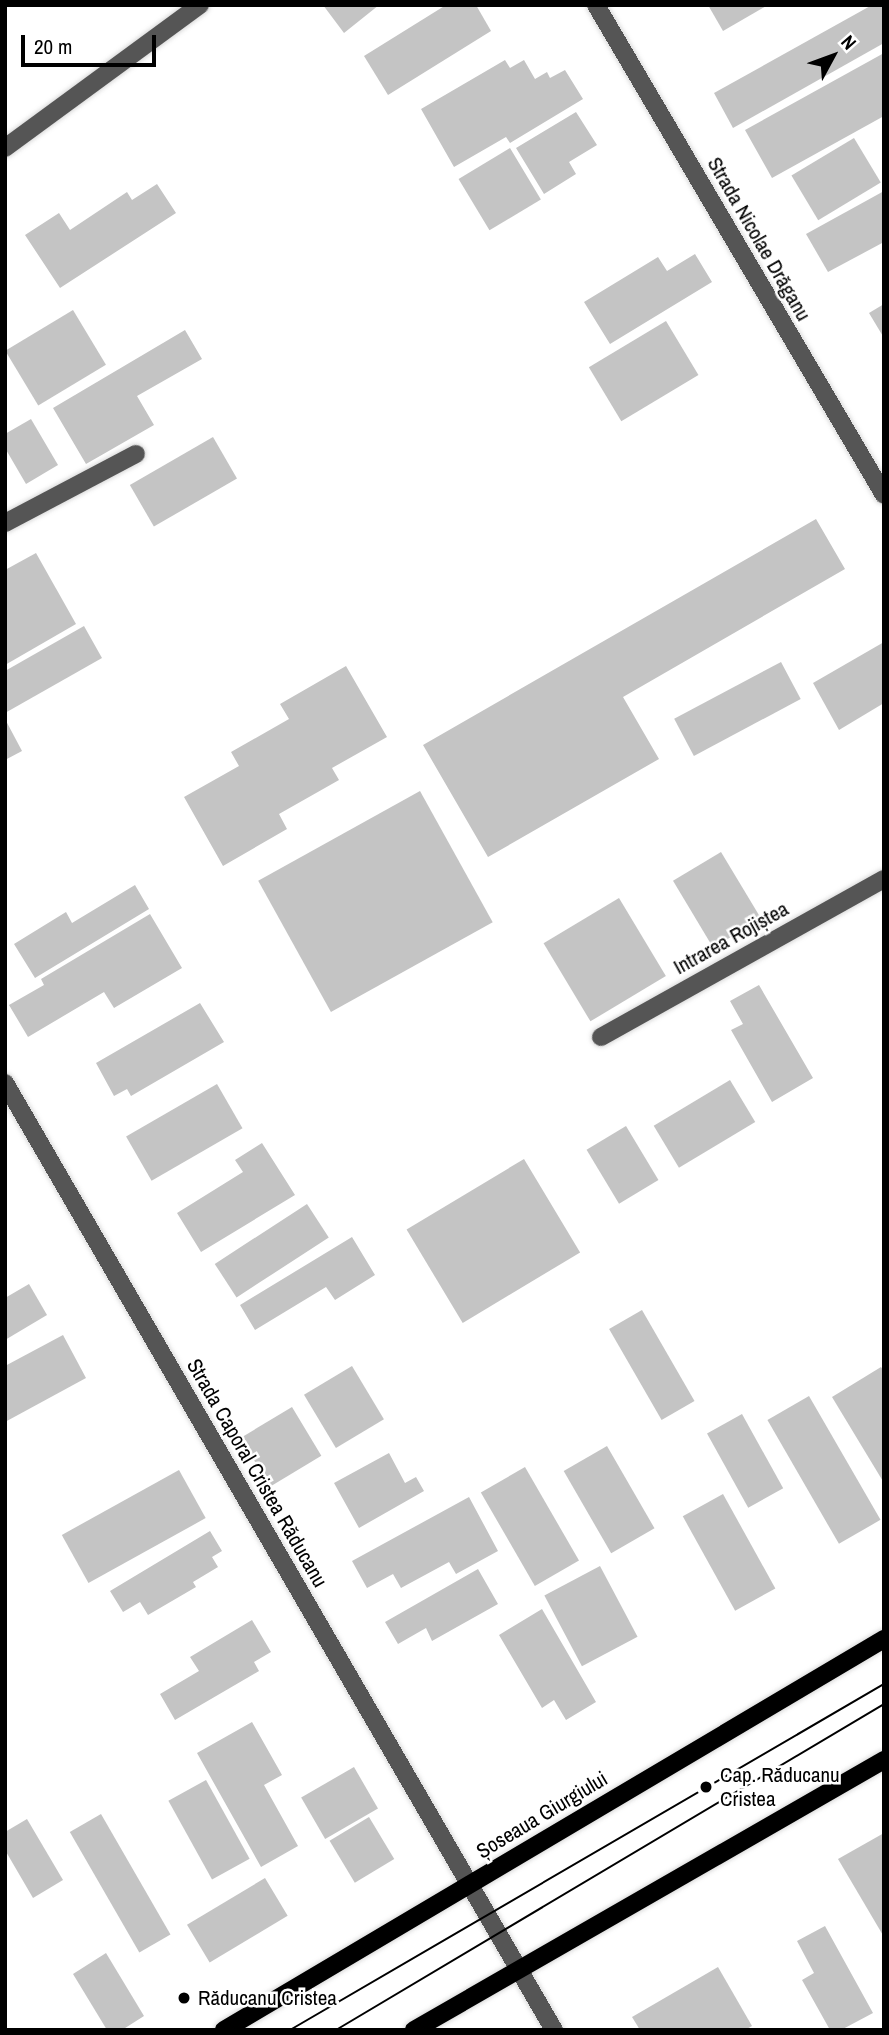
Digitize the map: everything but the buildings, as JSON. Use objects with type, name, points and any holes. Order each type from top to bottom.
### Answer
[{"type":"main road","name":"Șoseaua Giurgiului","points":[[224,2030],[884,1639]]},
{"type":"main road","points":[[414,2030],[518,1967],[884,1760]]},
{"type":"street","points":[[5,148],[200,5]]},
{"type":"street","name":"Strada Nicolae Drăganu","points":[[596,5],[884,495]]},
{"type":"street","points":[[5,523],[136,454]]},
{"type":"street","name":"Intrarea Rojiștea","points":[[601,1037],[884,879]]},
{"type":"street","name":"Strada Caporal Cristea Răducanu","points":[[5,1083],[554,2030]]},
{"type":"tram line","points":[[290,2030],[884,1684]]},
{"type":"tram line","points":[[336,2030],[884,1704]]},
{"type":"place","name":"Cap. Răducanu Cristea","points":[[706,1787]]},
{"type":"place","name":"Răducanu Cristea","points":[[184,1998]]}]
